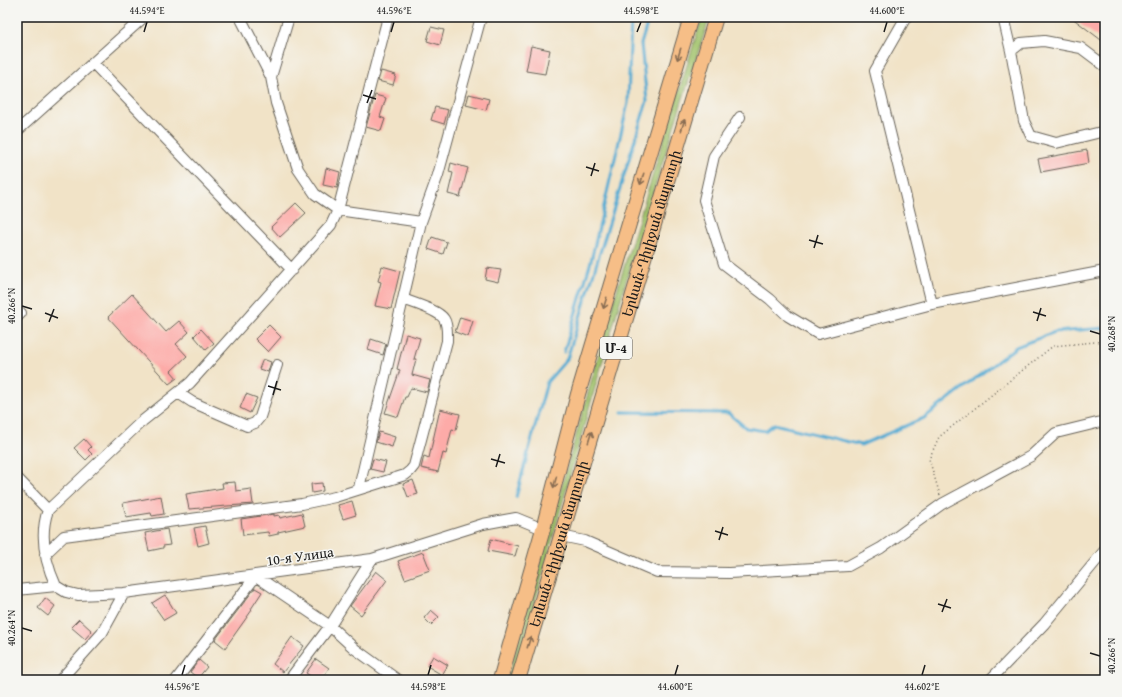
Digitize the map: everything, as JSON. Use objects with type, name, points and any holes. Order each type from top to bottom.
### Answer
[{"type":"highway","name":"Երևան-Դիլիջան մայրուղի","points":[[500,680],[543,529],[580,387],[691,17]]},
{"type":"highway","name":"Երևան-Դիլիջան մայրուղի","points":[[518,680],[716,17]]},
{"type":"street","points":[[17,131],[144,17]]},
{"type":"street","points":[[240,17],[272,77],[276,103],[298,169],[315,194],[338,210],[421,222]]},
{"type":"street","points":[[272,77],[289,17]]},
{"type":"street","points":[[17,590],[56,586],[49,571],[45,554],[44,522],[48,510],[140,423],[190,383],[331,225],[338,210],[388,17]]},
{"type":"street","points":[[360,488],[421,222],[438,175],[481,17]]},
{"type":"street","points":[[906,17],[875,71],[932,304]]},
{"type":"street","points":[[1002,17],[1011,50],[1024,121],[1031,136],[1056,143],[1105,131]]},
{"type":"street","points":[[1011,50],[1022,43],[1044,41],[1081,48],[1105,66]]},
{"type":"street","points":[[94,63],[292,270]]},
{"type":"street","points":[[740,117],[714,156],[704,200],[724,264],[770,298],[788,316],[818,334],[932,304],[1105,271]]},
{"type":"street","points":[[45,554],[64,536],[302,504],[335,497],[405,475],[414,466],[447,341],[447,326],[439,313],[403,300]]},
{"type":"street","points":[[178,393],[192,402],[247,426],[255,423],[260,417],[277,365]]},
{"type":"street","points":[[561,536],[585,541],[657,572],[729,573],[848,566],[881,548],[942,504],[1031,456],[1056,433],[1105,421]]},
{"type":"street","points":[[17,478],[48,510]]},
{"type":"street","name":"10-я Улица","points":[[56,586],[66,592],[78,594],[124,593],[372,559],[483,524],[516,518],[543,529]]},
{"type":"street","points":[[990,680],[1044,624],[1105,550]]},
{"type":"street","points":[[289,680],[330,626],[372,559]]},
{"type":"street","points":[[176,680],[256,576],[330,626],[355,649],[398,680]]},
{"type":"street","points":[[60,680],[102,633],[124,593]]},
{"type":"path","points":[[942,504],[929,459],[939,437],[1053,346],[1105,341]]},
{"type":"green space","points":[[702,17],[710,17],[631,264],[514,680],[507,680],[619,283]]},
{"type":"building","points":[[1071,17],[1101,17],[1105,20],[1105,43]]},
{"type":"building","points":[[431,27],[444,30],[440,45],[427,41]]},
{"type":"building","points":[[531,46],[550,50],[545,74],[526,71]]},
{"type":"building","points":[[381,71],[396,75],[393,85],[378,81]]},
{"type":"building","points":[[469,94],[489,99],[486,110],[466,105]]},
{"type":"building","points":[[375,95],[386,98],[380,117],[385,119],[381,131],[366,127]]},
{"type":"building","points":[[435,107],[448,110],[444,124],[431,120]]},
{"type":"building","points":[[1087,150],[1089,163],[1041,172],[1038,159]]},
{"type":"building","points":[[451,163],[468,168],[460,197],[448,194],[453,173],[449,172]]},
{"type":"building","points":[[326,168],[340,172],[337,188],[323,185]]},
{"type":"building","points":[[296,203],[306,213],[280,237],[271,227]]},
{"type":"building","points":[[432,237],[447,242],[443,254],[428,249]]},
{"type":"building","points":[[382,266],[400,271],[391,309],[375,306],[381,282],[378,281]]},
{"type":"building","points":[[487,268],[501,270],[498,282],[485,279]]},
{"type":"building","points":[[132,294],[166,332],[179,321],[189,332],[176,344],[187,356],[171,371],[177,378],[169,384],[108,317]]},
{"type":"building","points":[[460,317],[473,321],[468,337],[455,332]]},
{"type":"building","points":[[269,325],[281,337],[268,352],[255,339]]},
{"type":"building","points":[[201,329],[214,343],[206,350],[194,336]]},
{"type":"building","points":[[406,334],[420,338],[414,359],[416,359],[412,375],[430,380],[427,392],[411,388],[407,397],[405,397],[398,417],[385,413],[400,370],[397,369]]},
{"type":"building","points":[[371,339],[386,344],[383,355],[368,350]]},
{"type":"building","points":[[263,359],[271,362],[268,372],[259,369]]},
{"type":"building","points":[[246,394],[257,398],[250,413],[240,408]]},
{"type":"building","points":[[440,409],[460,414],[456,430],[452,429],[446,454],[443,453],[438,472],[421,468],[424,456],[429,458]]},
{"type":"building","points":[[379,432],[395,437],[392,447],[376,442]]},
{"type":"building","points":[[84,439],[91,447],[88,450],[92,454],[86,460],[74,448]]},
{"type":"building","points":[[373,459],[386,462],[383,472],[370,469]]},
{"type":"building","points":[[413,480],[418,494],[408,497],[403,484]]},
{"type":"building","points":[[235,482],[236,491],[251,489],[253,504],[189,509],[186,494],[223,488],[222,483]]},
{"type":"building","points":[[322,483],[323,491],[312,493],[311,484]]},
{"type":"building","points":[[161,496],[164,514],[152,516],[151,513],[126,517],[123,503]]},
{"type":"building","points":[[352,501],[356,515],[343,519],[338,505]]},
{"type":"building","points":[[302,513],[305,526],[278,532],[278,534],[269,536],[268,532],[243,535],[241,519],[274,514],[274,516],[279,515],[280,518]]},
{"type":"building","points":[[205,526],[209,543],[198,546],[194,528]]},
{"type":"building","points":[[167,529],[170,545],[149,551],[145,533]]},
{"type":"building","points":[[491,539],[518,546],[515,556],[488,551]]},
{"type":"building","points":[[423,552],[430,570],[405,579],[398,561]]},
{"type":"building","points":[[376,571],[387,580],[361,615],[350,606]]},
{"type":"building","points":[[255,588],[262,592],[251,609],[252,610],[225,648],[215,640]]},
{"type":"building","points":[[165,595],[176,613],[164,620],[152,603]]},
{"type":"building","points":[[45,598],[55,606],[48,616],[38,608]]},
{"type":"building","points":[[431,610],[439,617],[431,625],[424,618]]},
{"type":"building","points":[[79,619],[92,631],[85,639],[71,627]]},
{"type":"building","points":[[292,637],[304,646],[283,672],[273,664]]},
{"type":"building","points":[[433,656],[448,665],[442,675],[427,666]]},
{"type":"building","points":[[316,659],[329,668],[321,680],[316,680],[306,673]]},
{"type":"building","points":[[199,660],[207,667],[198,678],[190,672]]},
{"type":"waterway","points":[[564,352],[591,261],[628,103],[631,17]]},
{"type":"waterway","points":[[516,497],[547,382],[567,359],[647,101],[641,44],[649,17]]},
{"type":"waterway","points":[[622,412],[728,413],[746,428],[765,431],[774,424],[861,445],[924,418],[1016,347],[1055,332],[1105,328]]}]
